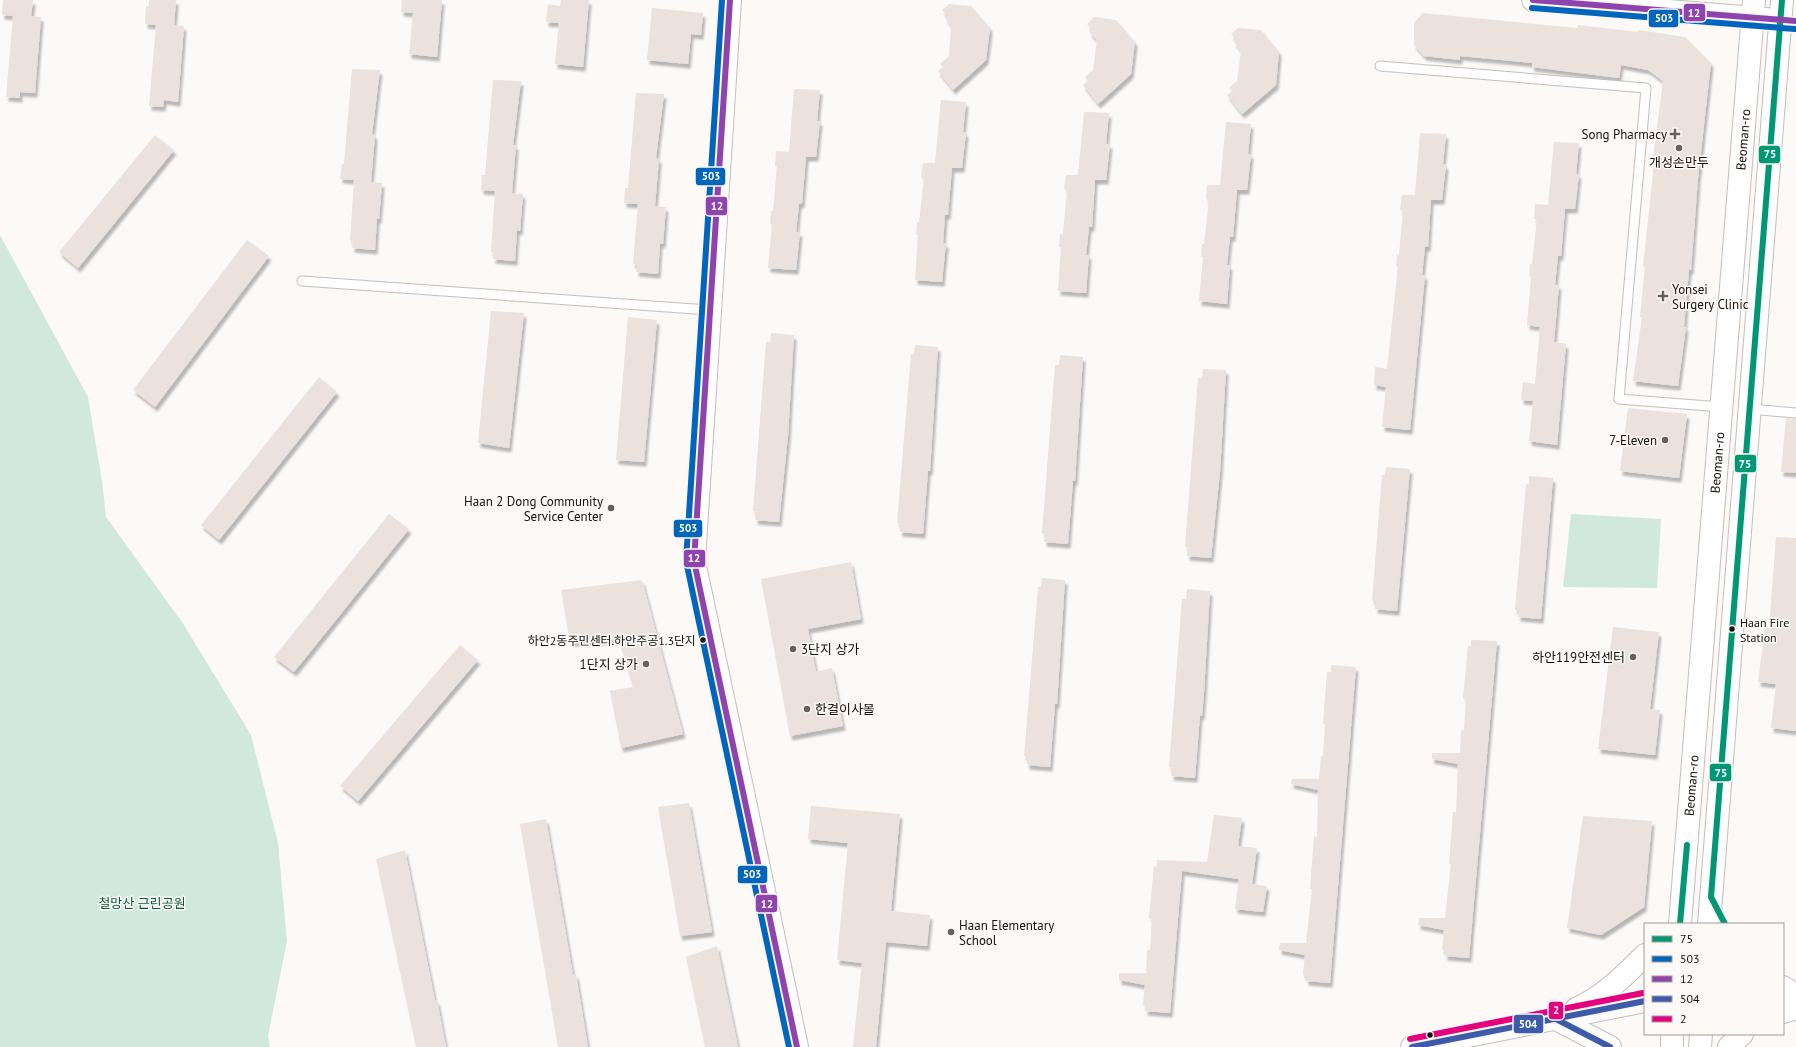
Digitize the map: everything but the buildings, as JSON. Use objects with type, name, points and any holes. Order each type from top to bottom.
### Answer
[{"type":"main road","points":[[730,0],[694,561],[797,1047]]},
{"type":"main road","points":[[1533,0],[1753,9],[1786,14],[1750,409],[1709,923]]},
{"type":"main road","name":"Beoman-ro","points":[[1678,920],[1753,9]]},
{"type":"main road","points":[[1711,897],[1724,923]]},
{"type":"main road","points":[[1554,1018],[1591,1003],[1624,976],[1644,956]]},
{"type":"main road","points":[[1784,988],[1796,996]]},
{"type":"main road","points":[[1412,1047],[1644,1001]]},
{"type":"main road","points":[[1784,1002],[1796,1003]]},
{"type":"main road","points":[[1784,1012],[1796,1008]]},
{"type":"main road","points":[[1554,1018],[1610,1047]]},
{"type":"main road","points":[[1672,1035],[1672,1047]]},
{"type":"main road","points":[[1700,1047],[1701,1035]]},
{"type":"main road","points":[[1729,1047],[1741,1035]]},
{"type":"lane","points":[[1380,66],[1646,88],[1620,398],[1721,407]]},
{"type":"lane","points":[[302,281],[709,310]]},
{"type":"lane","points":[[1750,409],[1796,414]]},
{"type":"green space","name":"철망산 근린공원","points":[[0,235],[88,397],[102,481],[106,517],[182,622],[251,735],[278,843],[287,941],[268,1036],[270,1047],[0,1047]]},
{"type":"green space","points":[[1571,514],[1661,519],[1657,588],[1563,587]]},
{"type":"transit line","name":"503","points":[[722,0],[686,561],[789,1047]]},
{"type":"transit line","name":"12","points":[[730,0],[694,561],[797,1047]]},
{"type":"transit line","name":"12","points":[[1533,0],[1796,21]]},
{"type":"transit line","name":"75","points":[[1724,923],[1711,897],[1782,0]]},
{"type":"transit line","name":"503","points":[[1532,8],[1795,29]]},
{"type":"transit line","name":"75","points":[[1680,923],[1687,845]]},
{"type":"transit line","name":"2","points":[[1410,1039],[1643,993]]},
{"type":"transit line","name":"504","points":[[1412,1047],[1644,1001]]},
{"type":"transit line","name":"504","points":[[1554,1018],[1610,1047]]},
{"type":"place","name":"Song Pharmacy","points":[[1675,134]]},
{"type":"place","name":"개성손만두","points":[[1679,148]]},
{"type":"place","name":"Yonsei Surgery Clinic","points":[[1663,296]]},
{"type":"place","name":"7-Eleven","points":[[1665,440]]},
{"type":"place","name":"Haan 2 Dong Community Service Center","points":[[611,508]]},
{"type":"place","name":"Haan Fire Station","points":[[1732,629]]},
{"type":"place","name":"하안2동주민센터.하안주공1.3단지","points":[[703,640]]},
{"type":"place","name":"3단지 상가","points":[[793,649]]},
{"type":"place","name":"하안119안전센터","points":[[1633,657]]},
{"type":"place","name":"1단지 상가","points":[[646,664]]},
{"type":"place","name":"한결이사몰","points":[[807,709]]},
{"type":"place","name":"Haan Elementary School","points":[[951,932]]}]
